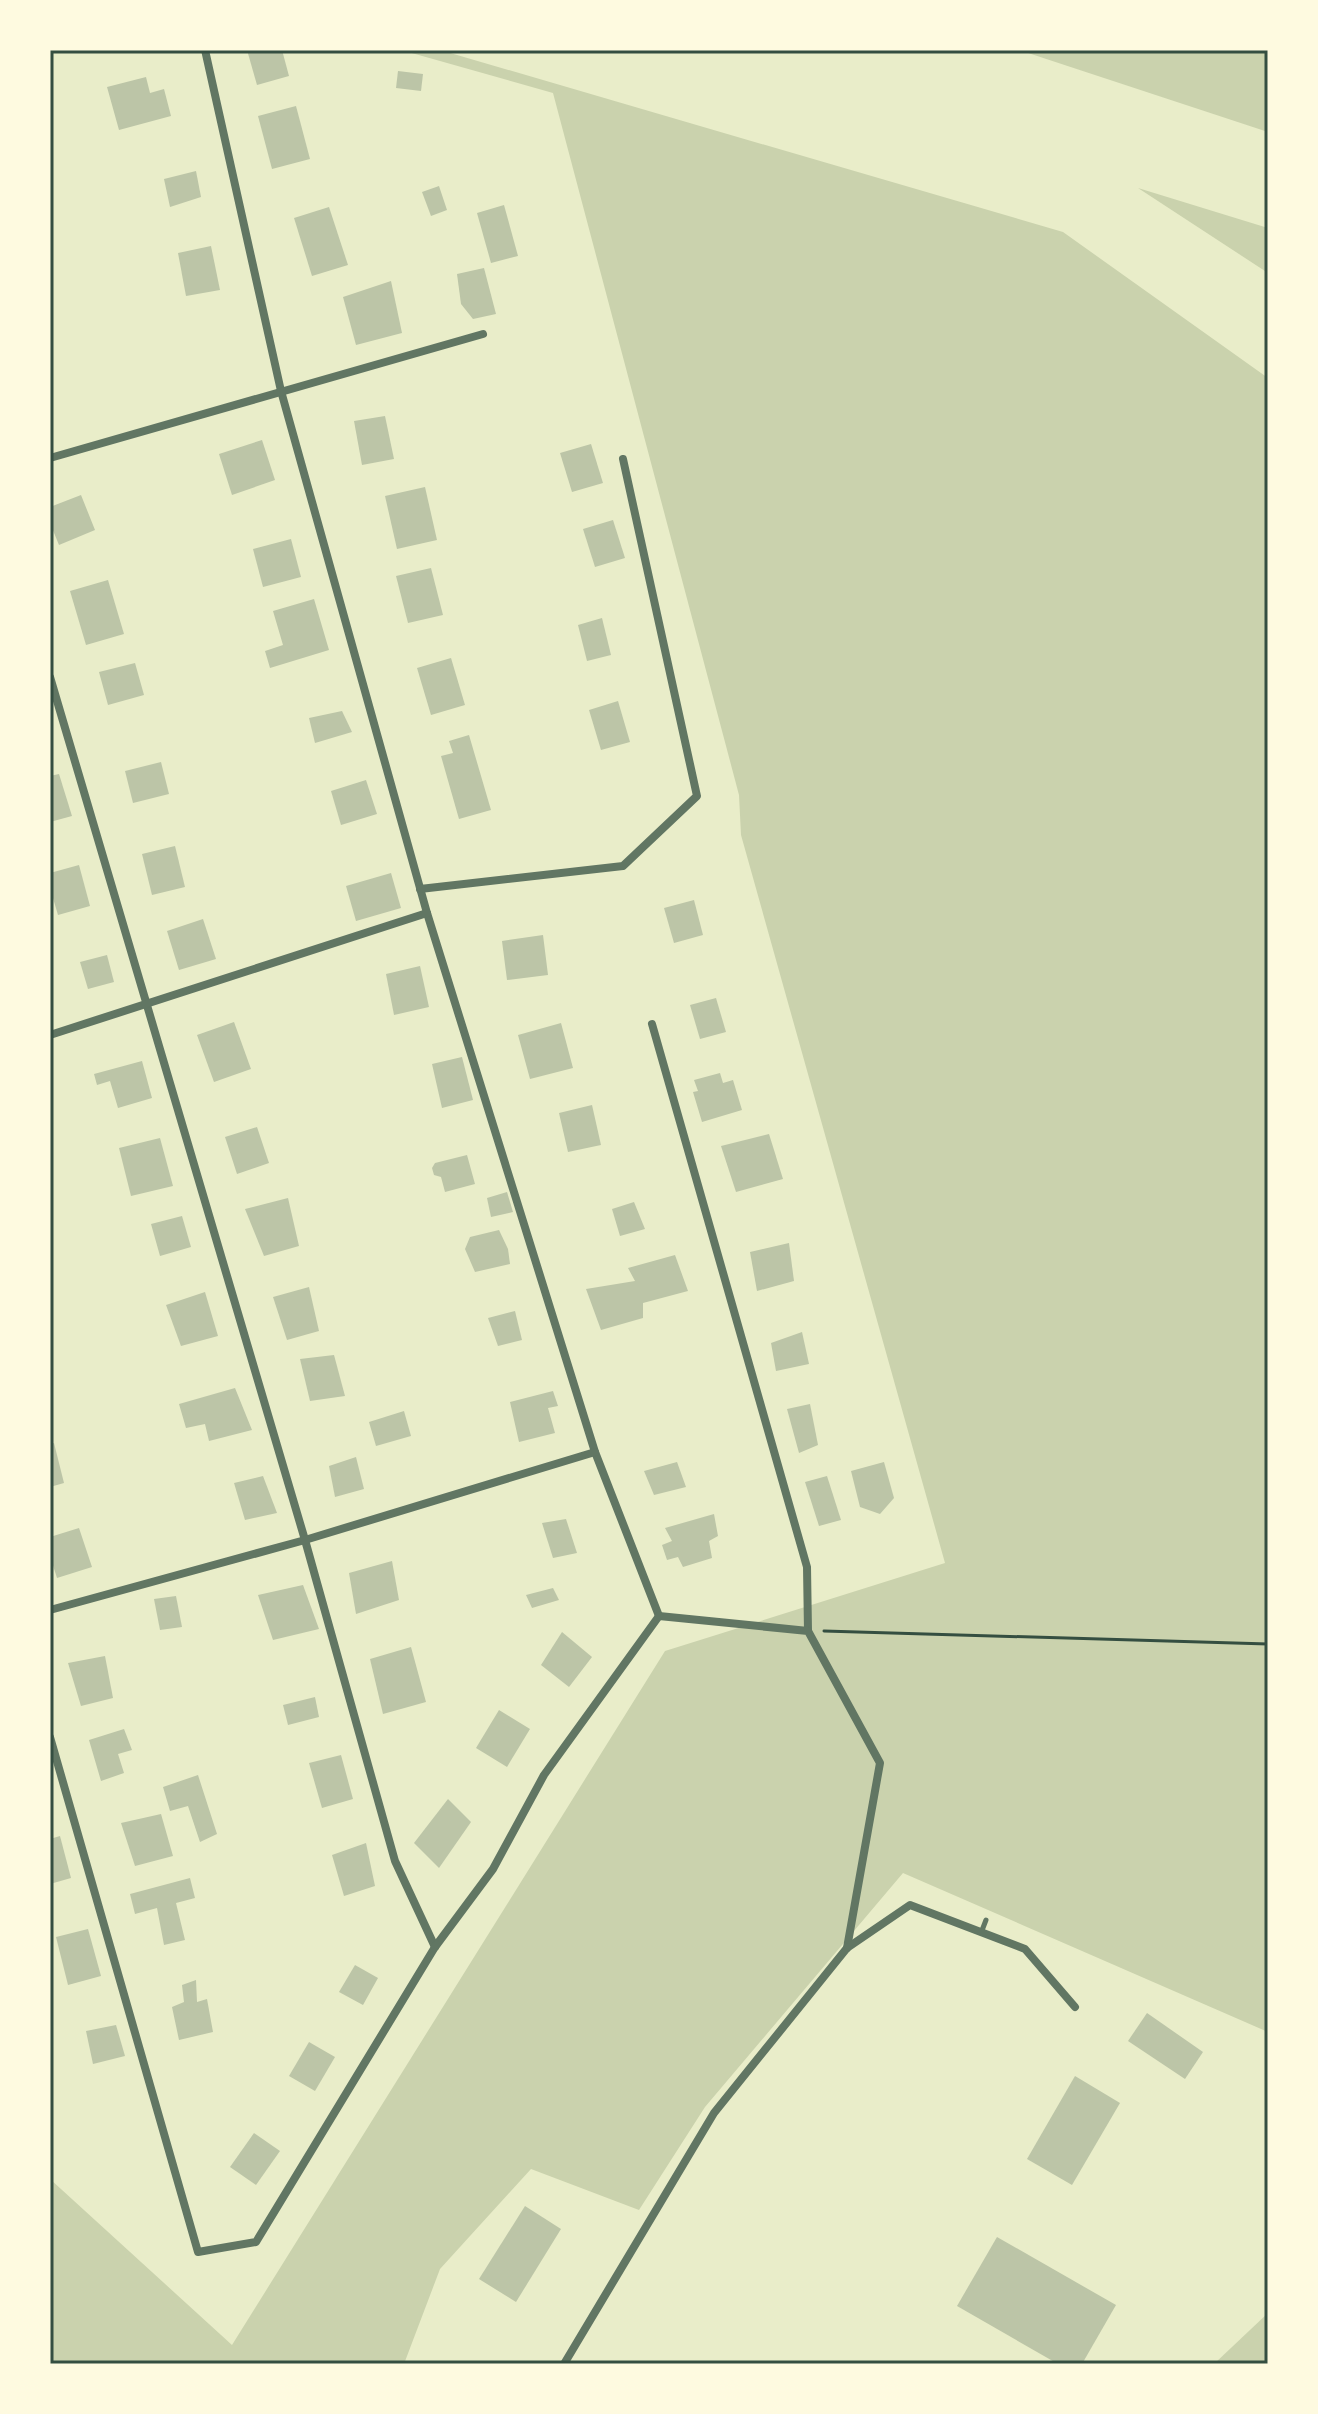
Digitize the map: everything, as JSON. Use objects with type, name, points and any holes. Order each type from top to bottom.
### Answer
[{"type":"street","points":[[205,50],[281,391],[420,889],[595,1452],[659,1616]]},
{"type":"street","points":[[50,458],[483,334]]},
{"type":"street","points":[[420,889],[623,866],[697,796],[623,459]]},
{"type":"street","points":[[50,677],[305,1540],[395,1861],[435,1947]]},
{"type":"street","points":[[50,1035],[427,913]]},
{"type":"street","points":[[652,1024],[807,1567],[808,1631],[880,1763],[847,1948]]},
{"type":"street","points":[[50,1610],[305,1540],[595,1452]]},
{"type":"street","points":[[659,1616],[808,1631]]},
{"type":"street","points":[[50,1737],[198,2252],[256,2242],[435,1947],[493,1869],[544,1775],[659,1616]]},
{"type":"street","points":[[564,2364],[714,2113],[847,1948],[910,1905],[1025,1949],[1075,2007]]},
{"type":"lane","points":[[981,1933],[986,1920]]},
{"type":"path","points":[[808,1631],[1268,1644]]},
{"type":"green space","points":[[401,50],[440,50],[1063,232],[1268,378],[1268,2032],[903,1873],[705,2107],[639,2210],[531,2169],[440,2269],[404,2364],[50,2364],[50,2179],[232,2345],[665,1651],[945,1563],[741,835],[739,795],[553,93]]},
{"type":"green space","points":[[1019,50],[1268,50],[1268,132]]},
{"type":"green space","points":[[1138,188],[1268,228],[1268,273]]},
{"type":"green space","points":[[1268,2313],[1268,2364],[1214,2364]]},
{"type":"building","points":[[247,50],[282,50],[289,76],[257,85]]},
{"type":"building","points":[[398,71],[423,74],[421,91],[396,88]]},
{"type":"building","points":[[146,77],[150,93],[164,89],[171,116],[119,130],[107,87]]},
{"type":"building","points":[[296,106],[310,159],[272,169],[258,116]]},
{"type":"building","points":[[196,171],[201,197],[170,207],[164,179]]},
{"type":"building","points":[[439,186],[447,210],[431,216],[422,192]]},
{"type":"building","points":[[504,205],[518,256],[491,263],[477,213]]},
{"type":"building","points":[[329,207],[348,265],[312,276],[294,218]]},
{"type":"building","points":[[211,246],[220,290],[186,296],[178,253]]},
{"type":"building","points":[[484,268],[496,314],[473,319],[461,304],[457,274]]},
{"type":"building","points":[[391,281],[402,333],[356,345],[343,297]]},
{"type":"building","points":[[385,416],[394,459],[362,465],[354,421]]},
{"type":"building","points":[[262,440],[275,480],[232,495],[219,454]]},
{"type":"building","points":[[591,444],[603,483],[572,492],[560,453]]},
{"type":"building","points":[[425,487],[437,540],[397,549],[385,496]]},
{"type":"building","points":[[81,495],[95,530],[59,545],[50,523],[50,507]]},
{"type":"building","points":[[613,520],[625,558],[595,567],[583,529]]},
{"type":"building","points":[[291,539],[301,577],[263,587],[253,549]]},
{"type":"building","points":[[431,568],[443,615],[408,623],[396,576]]},
{"type":"building","points":[[108,580],[124,634],[86,645],[70,591]]},
{"type":"building","points":[[314,599],[329,650],[270,668],[265,651],[283,645],[273,611]]},
{"type":"building","points":[[602,618],[611,655],[587,661],[578,625]]},
{"type":"building","points":[[451,658],[465,705],[431,715],[417,668]]},
{"type":"building","points":[[135,663],[144,695],[108,705],[99,672]]},
{"type":"building","points":[[618,701],[630,742],[601,750],[589,710]]},
{"type":"building","points":[[342,711],[352,732],[315,743],[309,718]]},
{"type":"building","points":[[469,735],[491,810],[459,819],[441,756],[453,753],[449,741]]},
{"type":"building","points":[[161,762],[169,794],[133,803],[125,771]]},
{"type":"building","points":[[59,774],[72,816],[50,822],[50,776]]},
{"type":"building","points":[[366,780],[377,814],[341,825],[331,791]]},
{"type":"building","points":[[175,846],[185,887],[152,895],[142,854]]},
{"type":"building","points":[[79,865],[90,906],[58,915],[50,888],[50,873]]},
{"type":"building","points":[[391,873],[401,908],[356,921],[346,886]]},
{"type":"building","points":[[694,900],[703,935],[674,943],[664,908]]},
{"type":"building","points":[[203,919],[216,959],[179,970],[167,931]]},
{"type":"building","points":[[543,935],[548,975],[507,980],[502,941]]},
{"type":"building","points":[[107,955],[114,982],[88,989],[80,962]]},
{"type":"building","points":[[420,966],[429,1007],[394,1015],[386,974]]},
{"type":"building","points":[[716,998],[726,1032],[700,1039],[690,1005]]},
{"type":"building","points":[[234,1022],[251,1069],[214,1082],[197,1035]]},
{"type":"building","points":[[561,1023],[573,1068],[530,1079],[518,1035]]},
{"type":"building","points":[[462,1057],[473,1100],[442,1108],[432,1064]]},
{"type":"building","points":[[142,1061],[152,1098],[118,1108],[110,1081],[97,1085],[94,1074]]},
{"type":"building","points":[[720,1073],[723,1083],[733,1080],[742,1110],[702,1122],[693,1092],[698,1091],[694,1080]]},
{"type":"building","points":[[592,1105],[601,1145],[568,1152],[559,1113]]},
{"type":"building","points":[[257,1127],[269,1163],[237,1174],[225,1137]]},
{"type":"building","points":[[769,1134],[783,1179],[736,1192],[721,1146]]},
{"type":"building","points":[[160,1138],[173,1186],[131,1196],[119,1148]]},
{"type":"building","points":[[467,1155],[475,1184],[445,1192],[441,1177],[434,1175],[432,1168],[435,1163]]},
{"type":"building","points":[[507,1192],[513,1212],[491,1217],[487,1198]]},
{"type":"building","points":[[288,1198],[299,1246],[264,1256],[245,1209]]},
{"type":"building","points":[[634,1202],[645,1229],[620,1236],[612,1209]]},
{"type":"building","points":[[182,1216],[191,1247],[160,1256],[151,1224]]},
{"type":"building","points":[[499,1230],[508,1249],[510,1264],[475,1272],[465,1249],[470,1237]]},
{"type":"building","points":[[789,1243],[794,1281],[757,1291],[750,1252]]},
{"type":"building","points":[[675,1255],[688,1291],[643,1303],[643,1318],[601,1330],[586,1289],[635,1281],[628,1268]]},
{"type":"building","points":[[309,1287],[319,1331],[287,1340],[273,1297]]},
{"type":"building","points":[[205,1292],[218,1336],[181,1346],[166,1305]]},
{"type":"building","points":[[515,1311],[522,1340],[498,1346],[488,1318]]},
{"type":"building","points":[[802,1332],[809,1364],[776,1371],[771,1343]]},
{"type":"building","points":[[334,1355],[345,1396],[310,1401],[300,1359]]},
{"type":"building","points":[[235,1388],[252,1430],[209,1441],[205,1424],[186,1428],[179,1404]]},
{"type":"building","points":[[553,1391],[558,1406],[548,1408],[555,1433],[519,1442],[510,1402]]},
{"type":"building","points":[[810,1404],[818,1445],[799,1453],[787,1409]]},
{"type":"building","points":[[404,1411],[411,1436],[376,1446],[369,1422]]},
{"type":"building","points":[[54,1443],[64,1483],[50,1487],[50,1444]]},
{"type":"building","points":[[356,1457],[364,1489],[335,1497],[329,1466]]},
{"type":"building","points":[[677,1462],[686,1487],[654,1495],[644,1471]]},
{"type":"building","points":[[884,1462],[894,1498],[880,1514],[860,1507],[851,1471]]},
{"type":"building","points":[[263,1476],[277,1513],[245,1520],[234,1483]]},
{"type":"building","points":[[827,1476],[841,1520],[819,1526],[805,1482]]},
{"type":"building","points":[[714,1514],[718,1536],[709,1541],[712,1558],[683,1567],[678,1557],[667,1560],[662,1545],[672,1541],[665,1528]]},
{"type":"building","points":[[566,1519],[577,1553],[553,1558],[542,1523]]},
{"type":"building","points":[[79,1528],[92,1567],[57,1578],[50,1556],[50,1537]]},
{"type":"building","points":[[392,1561],[399,1600],[356,1614],[349,1573]]},
{"type":"building","points":[[303,1585],[319,1629],[273,1640],[258,1595]]},
{"type":"building","points":[[553,1588],[559,1600],[532,1608],[526,1595]]},
{"type":"building","points":[[176,1596],[182,1627],[160,1630],[154,1599]]},
{"type":"building","points":[[562,1632],[592,1657],[569,1687],[541,1665]]},
{"type":"building","points":[[411,1647],[426,1702],[383,1714],[370,1659]]},
{"type":"building","points":[[105,1656],[113,1698],[81,1706],[68,1663]]},
{"type":"building","points":[[315,1697],[319,1717],[288,1725],[283,1705]]},
{"type":"building","points":[[499,1710],[530,1729],[507,1767],[476,1748]]},
{"type":"building","points":[[124,1729],[132,1750],[118,1754],[124,1773],[101,1781],[89,1740]]},
{"type":"building","points":[[341,1755],[353,1799],[322,1808],[309,1763]]},
{"type":"building","points":[[198,1775],[217,1834],[200,1842],[188,1806],[170,1811],[163,1787]]},
{"type":"building","points":[[448,1799],[471,1822],[439,1868],[414,1843]]},
{"type":"building","points":[[161,1814],[173,1856],[135,1866],[121,1823]]},
{"type":"building","points":[[60,1836],[71,1878],[50,1884],[50,1839]]},
{"type":"building","points":[[366,1843],[375,1886],[344,1896],[332,1855]]},
{"type":"building","points":[[190,1878],[195,1898],[176,1903],[185,1940],[164,1945],[157,1908],[135,1914],[130,1894]]},
{"type":"building","points":[[88,1929],[101,1976],[68,1985],[56,1937]]},
{"type":"building","points":[[355,1965],[378,1978],[363,2005],[339,1992]]},
{"type":"building","points":[[196,1980],[197,2002],[207,1999],[213,2032],[179,2040],[172,2007],[184,2002],[182,1985]]},
{"type":"building","points":[[1147,2013],[1203,2052],[1185,2079],[1128,2041]]},
{"type":"building","points":[[116,2025],[125,2056],[93,2064],[86,2031]]},
{"type":"building","points":[[309,2042],[335,2057],[315,2091],[289,2076]]},
{"type":"building","points":[[1075,2076],[1120,2103],[1072,2185],[1027,2159]]},
{"type":"building","points":[[254,2133],[280,2151],[256,2185],[230,2167]]},
{"type":"building","points":[[525,2206],[561,2229],[516,2302],[479,2279]]},
{"type":"building","points":[[997,2237],[1116,2305],[1082,2364],[1058,2364],[957,2306]]}]
